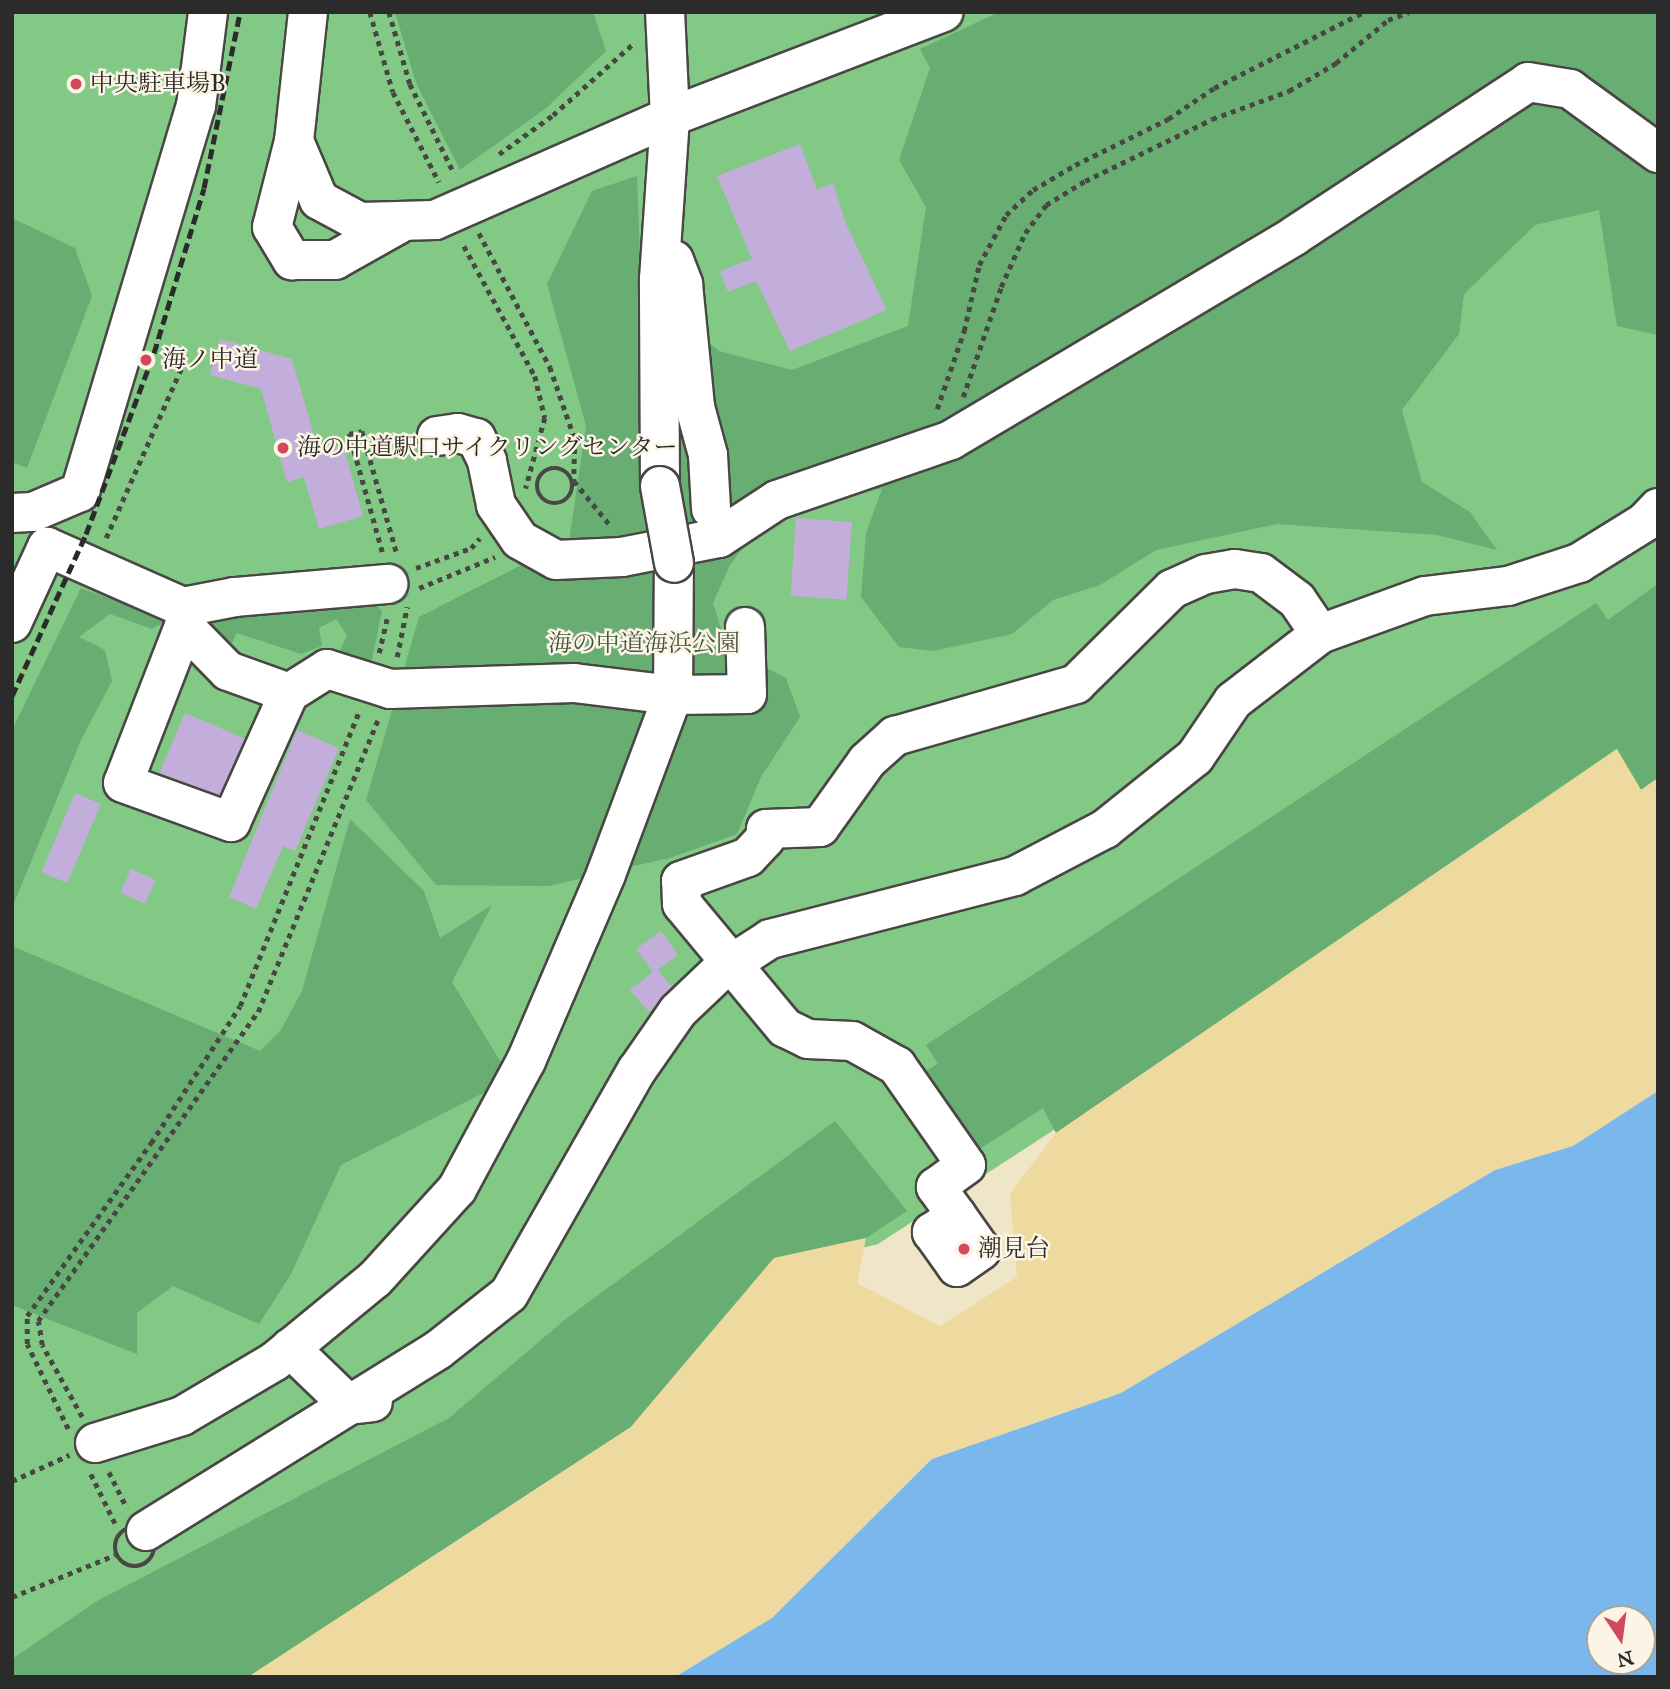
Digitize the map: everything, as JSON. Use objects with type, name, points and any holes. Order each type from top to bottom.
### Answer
[{"type":"lane","points":[[12,513],[33,512],[80,492],[196,106],[208,12]]},
{"type":"lane","points":[[308,12],[294,141],[272,227],[292,260],[335,260],[399,223]]},
{"type":"lane","points":[[294,141],[319,200],[360,222],[435,220],[670,117],[944,12]]},
{"type":"lane","points":[[87,1447],[181,1416],[290,1348],[375,1279],[457,1189],[542,1025],[606,874],[673,695],[674,563],[660,486],[661,239],[670,117],[665,15]]},
{"type":"lane","points":[[437,436],[458,433],[475,438],[487,461],[496,505],[520,540],[556,560],[622,557],[719,538],[777,500],[951,440],[1294,236],[1528,82],[1570,89],[1658,153]]},
{"type":"lane","points":[[272,227],[292,207],[319,200]]},
{"type":"lane","points":[[661,239],[683,284],[695,407],[708,455],[711,509]]},
{"type":"lane","points":[[134,1530],[438,1350],[509,1294],[637,1070],[678,1011],[733,963],[771,939],[1015,876],[1105,829],[1195,757],[1233,701],[1320,634],[1425,597],[1508,586],[1580,563],[1645,522],[1658,508]]},
{"type":"lane","points":[[12,623],[47,547],[184,617],[228,671],[289,692]]},
{"type":"lane","points":[[957,1216],[936,1186],[966,1165],[897,1066],[852,1041],[808,1039],[785,1028],[682,904],[681,881],[748,858],[765,839],[766,829],[820,827],[867,761],[895,736],[1076,684],[1172,589],[1206,574],[1235,569],[1261,573],[1297,600],[1320,634]]},
{"type":"lane","points":[[393,576],[235,597],[184,617],[122,783],[231,822],[289,692],[327,669],[380,685],[574,683],[673,695],[747,694],[745,627]]},
{"type":"lane","points":[[290,1348],[349,1405]]},
{"type":"lane","points":[[349,1405],[389,1400]]},
{"type":"path","points":[[370,12],[393,92],[439,181]]},
{"type":"path","points":[[389,12],[410,84],[454,173]]},
{"type":"path","points":[[929,413],[940,408],[979,265],[1006,215],[1024,198],[1075,165],[1168,119],[1214,88],[1364,12]]},
{"type":"path","points":[[959,410],[1001,287],[1025,233],[1045,205],[1084,181],[1212,119],[1289,91],[1336,63],[1388,20],[1409,12]]},
{"type":"path","points":[[486,163],[553,116],[665,15]]},
{"type":"path","points":[[478,232],[550,367],[575,439],[574,481],[572,496],[560,504],[545,502],[537,490],[539,475],[551,467],[566,469],[574,481],[608,525],[622,524]]},
{"type":"path","points":[[464,246],[535,376],[545,418],[529,484],[521,493]]},
{"type":"path","points":[[105,540],[184,362]]},
{"type":"path","points":[[134,1530],[27,1345],[27,1315],[151,1143],[240,1006],[343,760],[380,685],[393,576],[362,431],[349,434],[393,576]]},
{"type":"path","points":[[393,576],[471,548],[488,530]]},
{"type":"path","points":[[134,1530],[87,1447],[42,1345],[38,1321],[258,1012],[407,615],[407,596],[501,555]]},
{"type":"path","points":[[12,1481],[87,1447]]},
{"type":"path","points":[[12,1597],[115,1555]]},
{"type":"green space","name":"海の中道海浜公園","points":[[12,12],[1658,12],[1658,785],[1613,767],[878,1244],[790,1265],[258,1677],[12,1677]]},
{"type":"green space","points":[[395,12],[593,12],[606,51],[546,108],[460,170],[416,83]]},
{"type":"green space","points":[[999,12],[1658,12],[1658,335],[1617,326],[1599,210],[1535,225],[1464,294],[1459,334],[1402,410],[1422,482],[1470,512],[1497,550],[1437,535],[1277,524],[1156,550],[1100,585],[1053,600],[1012,634],[933,651],[899,647],[861,597],[866,533],[882,489],[837,491],[765,518],[730,565],[713,603],[727,648],[786,678],[800,717],[761,777],[737,834],[673,857],[549,886],[436,885],[366,800],[419,617],[569,541],[586,426],[547,284],[592,191],[637,176],[641,286],[719,351],[792,370],[908,326],[926,207],[899,160],[930,68],[920,49]]},
{"type":"green space","points":[[12,218],[75,248],[92,296],[27,468],[12,462]]},
{"type":"green space","points":[[1658,584],[1658,778],[1641,790],[1616,749],[1056,1133],[1043,1108],[969,1156],[917,1076],[938,1064],[926,1045],[1596,603],[1608,620]]},
{"type":"green space","points":[[81,588],[169,620],[152,629],[110,614],[79,637],[105,650],[112,681],[81,740],[12,908],[12,730]]},
{"type":"green space","points":[[373,601],[382,611],[372,660],[366,662],[340,651],[347,635],[336,619],[319,628],[322,646],[301,654],[237,633],[232,643],[221,644],[220,634],[212,634],[198,615]]},
{"type":"green space","points":[[350,819],[424,891],[440,938],[492,905],[452,982],[511,1079],[341,1165],[291,1274],[259,1324],[173,1286],[137,1313],[137,1354],[12,1305],[12,946],[260,1051],[281,1030],[302,991]]},
{"type":"green space","points":[[835,1121],[907,1211],[866,1238],[774,1258],[631,1427],[248,1677],[12,1677],[12,1659],[97,1601],[449,1418],[567,1318]]},
{"type":"sand","points":[[1617,749],[1641,790],[1658,778],[1658,1091],[1573,1146],[1495,1170],[1121,1393],[932,1459],[772,1618],[675,1677],[248,1677],[631,1427],[774,1258],[866,1238],[857,1283],[940,1326],[1017,1277],[1010,1194],[1056,1133]]},
{"type":"water","points":[[1658,1091],[1658,1677],[675,1677],[772,1618],[932,1459],[1121,1393],[1495,1170],[1573,1146]]},
{"type":"building","points":[[800,144],[817,190],[833,183],[846,224],[887,310],[790,351],[756,281],[728,292],[720,271],[752,259],[717,176]]},
{"type":"building","points":[[220,339],[292,359],[319,452],[343,445],[363,516],[319,529],[304,477],[287,482],[261,389],[210,375]]},
{"type":"building","points":[[796,518],[852,522],[846,600],[791,596]]},
{"type":"building","points":[[185,713],[245,738],[219,798],[160,773]]},
{"type":"building","points":[[297,730],[339,748],[295,851],[283,846],[256,909],[229,897]]},
{"type":"building","points":[[75,793],[101,804],[67,883],[41,872]]},
{"type":"building","points":[[131,869],[156,880],[145,904],[120,893]]},
{"type":"building","points":[[661,931],[678,955],[658,970],[672,987],[649,1012],[630,990],[653,972],[636,949]]},
{"type":"railway","points":[[12,696],[86,534],[154,353],[204,188],[240,12]]},
{"type":"place","name":"中央駐車場B","points":[[76,84]]},
{"type":"place","name":"海ノ中道","points":[[146,360]]},
{"type":"place","name":"海の中道駅口サイクリングセンター","points":[[283,448]]},
{"type":"place","name":"潮見台","points":[[964,1249]]}]
